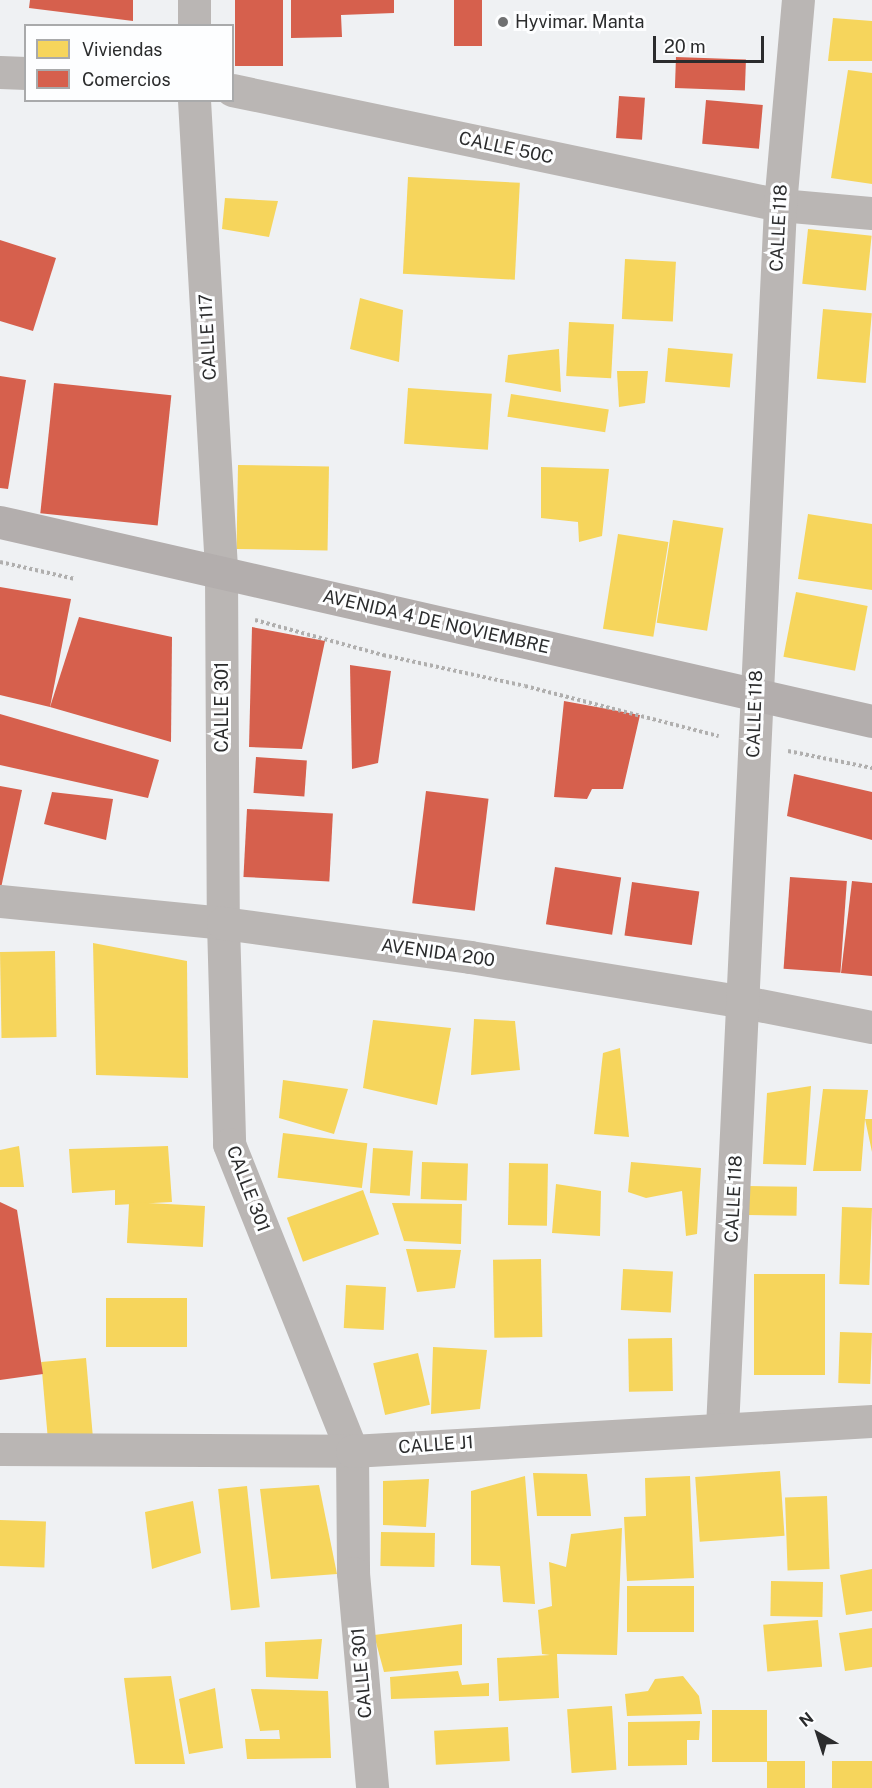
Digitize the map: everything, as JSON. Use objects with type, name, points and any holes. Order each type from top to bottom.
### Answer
[{"type":"main road","name":"AVENIDA 4 DE NOVIEMBRE","points":[[0,522],[872,720]]},
{"type":"street","points":[[194,0],[194,24]]},
{"type":"street","name":"CALLE 118","points":[[722,1428],[744,1002],[755,694],[780,205],[798,0]]},
{"type":"street","points":[[0,72],[24,73]]},
{"type":"street","name":"CALLE 50C","points":[[234,90],[780,205],[872,213]]},
{"type":"street","name":"CALLE 117","points":[[194,102],[221,573]]},
{"type":"street","name":"CALLE 301","points":[[221,573],[223,923],[229,1144],[352,1451],[353,1573],[372,1788]]},
{"type":"street","name":"AVENIDA 200","points":[[0,901],[223,923],[470,957],[744,1002],[872,1027]]},
{"type":"street","name":"CALLE J1","points":[[0,1449],[352,1451],[872,1421]]},
{"type":"path","points":[[0,562],[85,581]]},
{"type":"path","points":[[222,612],[383,655],[525,686],[753,743],[872,768]]},
{"type":"building: Viviendas","points":[[833,18],[872,21],[872,61],[828,61]]},
{"type":"building: Viviendas","points":[[848,70],[872,73],[872,184],[831,178]]},
{"type":"building: Viviendas","points":[[408,177],[520,183],[515,280],[403,274]]},
{"type":"building: Viviendas","points":[[225,198],[278,201],[269,237],[222,229]]},
{"type":"building: Viviendas","points":[[808,229],[872,236],[866,290],[802,284]]},
{"type":"building: Viviendas","points":[[625,259],[676,262],[673,322],[622,319]]},
{"type":"building: Viviendas","points":[[360,298],[403,310],[399,362],[350,349]]},
{"type":"building: Viviendas","points":[[823,309],[872,313],[866,383],[817,379]]},
{"type":"building: Viviendas","points":[[569,322],[614,324],[611,378],[566,376]]},
{"type":"building: Viviendas","points":[[668,348],[733,354],[730,388],[665,382]]},
{"type":"building: Viviendas","points":[[559,349],[561,392],[505,382],[508,355]]},
{"type":"building: Viviendas","points":[[617,371],[648,371],[645,403],[619,407]]},
{"type":"building: Viviendas","points":[[408,388],[492,394],[488,450],[404,444]]},
{"type":"building: Viviendas","points":[[511,394],[609,409],[605,432],[507,417]]},
{"type":"building: Viviendas","points":[[238,465],[329,467],[328,551],[237,549]]},
{"type":"building: Viviendas","points":[[541,467],[609,469],[602,536],[579,542],[578,522],[541,518]]},
{"type":"building: Viviendas","points":[[808,514],[872,524],[872,590],[798,579]]},
{"type":"building: Viviendas","points":[[673,520],[723,528],[707,631],[657,623]]},
{"type":"building: Viviendas","points":[[618,534],[668,542],[653,637],[603,629]]},
{"type":"building: Viviendas","points":[[796,592],[868,606],[855,671],[783,657]]},
{"type":"building: Viviendas","points":[[93,943],[187,961],[188,1078],[96,1075]]},
{"type":"building: Viviendas","points":[[55,951],[57,1037],[2,1038],[0,952]]},
{"type":"building: Viviendas","points":[[474,1019],[515,1021],[520,1070],[471,1075]]},
{"type":"building: Viviendas","points":[[373,1020],[451,1028],[437,1105],[363,1088]]},
{"type":"building: Viviendas","points":[[620,1048],[629,1137],[594,1134],[603,1053]]},
{"type":"building: Viviendas","points":[[283,1080],[348,1089],[334,1134],[279,1118]]},
{"type":"building: Viviendas","points":[[811,1086],[806,1165],[763,1164],[767,1093]]},
{"type":"building: Viviendas","points":[[823,1089],[868,1090],[861,1171],[813,1171]]},
{"type":"building: Viviendas","points":[[865,1119],[872,1119],[872,1152]]},
{"type":"building: Viviendas","points":[[283,1133],[367,1143],[362,1188],[278,1178]]},
{"type":"building: Viviendas","points":[[19,1146],[24,1187],[0,1187],[0,1150]]},
{"type":"building: Viviendas","points":[[168,1146],[172,1202],[115,1205],[115,1190],[72,1193],[69,1149]]},
{"type":"building: Viviendas","points":[[373,1148],[413,1151],[410,1196],[370,1193]]},
{"type":"building: Viviendas","points":[[422,1162],[468,1164],[467,1201],[421,1199]]},
{"type":"building: Viviendas","points":[[631,1162],[701,1168],[697,1234],[686,1236],[682,1191],[646,1198],[628,1192]]},
{"type":"building: Viviendas","points":[[509,1163],[548,1164],[547,1226],[508,1225]]},
{"type":"building: Viviendas","points":[[556,1184],[601,1191],[600,1236],[552,1233]]},
{"type":"building: Viviendas","points":[[748,1186],[797,1187],[796,1216],[747,1215]]},
{"type":"building: Viviendas","points":[[363,1190],[379,1234],[303,1262],[287,1218]]},
{"type":"building: Viviendas","points":[[129,1202],[205,1206],[203,1247],[127,1243]]},
{"type":"building: Viviendas","points":[[392,1203],[462,1204],[461,1244],[404,1241]]},
{"type":"building: Viviendas","points":[[842,1207],[872,1208],[869,1285],[839,1284]]},
{"type":"building: Viviendas","points":[[406,1249],[461,1250],[455,1288],[417,1292]]},
{"type":"building: Viviendas","points":[[541,1259],[542,1337],[494,1338],[493,1260]]},
{"type":"building: Viviendas","points":[[623,1269],[673,1272],[671,1313],[621,1310]]},
{"type":"building: Viviendas","points":[[754,1274],[825,1274],[825,1375],[754,1375]]},
{"type":"building: Viviendas","points":[[346,1285],[386,1287],[384,1330],[344,1328]]},
{"type":"building: Viviendas","points":[[106,1298],[187,1298],[187,1347],[106,1347]]},
{"type":"building: Viviendas","points":[[840,1332],[872,1333],[870,1384],[838,1383]]},
{"type":"building: Viviendas","points":[[672,1338],[673,1391],[629,1392],[628,1339]]},
{"type":"building: Viviendas","points":[[433,1347],[487,1350],[480,1409],[431,1414]]},
{"type":"building: Viviendas","points":[[418,1353],[430,1405],[385,1415],[373,1363]]},
{"type":"building: Viviendas","points":[[86,1358],[93,1435],[48,1439],[41,1362]]},
{"type":"building: Viviendas","points":[[780,1471],[785,1536],[700,1542],[695,1477]]},
{"type":"building: Viviendas","points":[[533,1473],[587,1474],[591,1516],[537,1516]]},
{"type":"building: Viviendas","points":[[525,1476],[535,1604],[503,1602],[500,1566],[471,1565],[471,1491]]},
{"type":"building: Viviendas","points":[[690,1476],[694,1578],[627,1581],[624,1517],[646,1516],[645,1478]]},
{"type":"building: Viviendas","points":[[429,1479],[426,1527],[383,1525],[383,1481]]},
{"type":"building: Viviendas","points":[[319,1485],[337,1574],[271,1579],[260,1489]]},
{"type":"building: Viviendas","points":[[247,1486],[260,1607],[231,1610],[218,1489]]},
{"type":"building: Viviendas","points":[[827,1496],[830,1569],[788,1570],[785,1497]]},
{"type":"building: Viviendas","points":[[193,1501],[201,1553],[152,1569],[145,1512]]},
{"type":"building: Viviendas","points":[[0,1520],[46,1522],[44,1568],[0,1566]]},
{"type":"building: Viviendas","points":[[622,1528],[617,1655],[557,1654],[559,1698],[499,1701],[497,1658],[550,1655],[542,1654],[538,1610],[552,1606],[549,1562],[566,1567],[571,1534]]},
{"type":"building: Viviendas","points":[[381,1532],[435,1533],[434,1567],[380,1566]]},
{"type":"building: Viviendas","points":[[872,1569],[872,1611],[846,1615],[840,1575]]},
{"type":"building: Viviendas","points":[[771,1581],[823,1582],[822,1617],[770,1616]]},
{"type":"building: Viviendas","points":[[627,1586],[694,1586],[694,1632],[627,1632]]},
{"type":"building: Viviendas","points":[[818,1620],[822,1667],[767,1672],[763,1625]]},
{"type":"building: Viviendas","points":[[462,1624],[462,1665],[384,1672],[374,1635]]},
{"type":"building: Viviendas","points":[[872,1628],[872,1667],[845,1671],[839,1633]]},
{"type":"building: Viviendas","points":[[322,1639],[318,1679],[266,1677],[265,1642]]},
{"type":"building: Viviendas","points":[[458,1671],[462,1685],[489,1683],[489,1696],[391,1699],[390,1677]]},
{"type":"building: Viviendas","points":[[171,1676],[185,1764],[135,1764],[124,1678]]},
{"type":"building: Viviendas","points":[[683,1676],[699,1696],[702,1714],[627,1716],[625,1694],[648,1691],[655,1679]]},
{"type":"building: Viviendas","points":[[215,1688],[223,1748],[189,1754],[179,1699]]},
{"type":"building: Viviendas","points":[[251,1689],[328,1691],[331,1758],[247,1759],[245,1739],[280,1739],[279,1730],[260,1731]]},
{"type":"building: Viviendas","points":[[612,1706],[616,1770],[572,1773],[567,1709]]},
{"type":"building: Viviendas","points":[[712,1710],[767,1710],[767,1762],[712,1762]]},
{"type":"building: Viviendas","points":[[700,1721],[699,1740],[687,1740],[687,1765],[628,1766],[628,1722]]},
{"type":"building: Viviendas","points":[[508,1727],[510,1761],[436,1765],[434,1731]]},
{"type":"building: Viviendas","points":[[767,1761],[805,1761],[805,1788],[767,1788]]},
{"type":"building: Viviendas","points":[[832,1761],[872,1761],[872,1788],[832,1788]]},
{"type":"building: Comercios","points":[[30,0],[133,0],[133,21],[29,8]]},
{"type":"building: Comercios","points":[[235,0],[283,0],[283,66],[235,66]]},
{"type":"building: Comercios","points":[[291,0],[394,0],[394,13],[341,15],[342,37],[291,38]]},
{"type":"building: Comercios","points":[[454,0],[482,0],[482,46],[454,46]]},
{"type":"building: Comercios","points":[[676,57],[746,59],[745,90],[675,88]]},
{"type":"building: Comercios","points":[[619,96],[645,98],[642,140],[616,138]]},
{"type":"building: Comercios","points":[[706,100],[763,105],[759,149],[702,144]]},
{"type":"building: Comercios","points":[[0,240],[56,258],[33,331],[0,321]]},
{"type":"building: Comercios","points":[[0,376],[26,380],[8,489],[0,488]]},
{"type":"building: Comercios","points":[[54,383],[171,395],[158,526],[40,513]]},
{"type":"building: Comercios","points":[[0,587],[71,599],[50,707],[0,695]]},
{"type":"building: Comercios","points":[[79,617],[172,637],[171,742],[50,707]]},
{"type":"building: Comercios","points":[[252,627],[325,641],[302,749],[249,747]]},
{"type":"building: Comercios","points":[[350,665],[391,671],[378,763],[352,769]]},
{"type":"building: Comercios","points":[[564,701],[640,715],[623,789],[592,789],[587,799],[554,797]]},
{"type":"building: Comercios","points":[[0,714],[159,760],[148,798],[0,765]]},
{"type":"building: Comercios","points":[[256,757],[307,761],[304,796],[253,793]]},
{"type":"building: Comercios","points":[[794,774],[872,792],[872,840],[787,816]]},
{"type":"building: Comercios","points":[[0,786],[22,790],[1,888],[0,888]]},
{"type":"building: Comercios","points":[[426,791],[489,799],[475,911],[412,903]]},
{"type":"building: Comercios","points":[[52,792],[113,799],[106,840],[44,824]]},
{"type":"building: Comercios","points":[[247,809],[333,814],[329,881],[243,877]]},
{"type":"building: Comercios","points":[[555,867],[621,877],[612,935],[546,924]]},
{"type":"building: Comercios","points":[[790,877],[847,881],[840,973],[784,969]]},
{"type":"building: Comercios","points":[[852,881],[872,883],[872,976],[841,973]]},
{"type":"building: Comercios","points":[[632,882],[699,891],[692,945],[624,935]]},
{"type":"building: Comercios","points":[[0,1202],[17,1210],[43,1374],[0,1380]]},
{"type":"place","name":"Hyvimar. Manta","points":[[503,22]]}]
